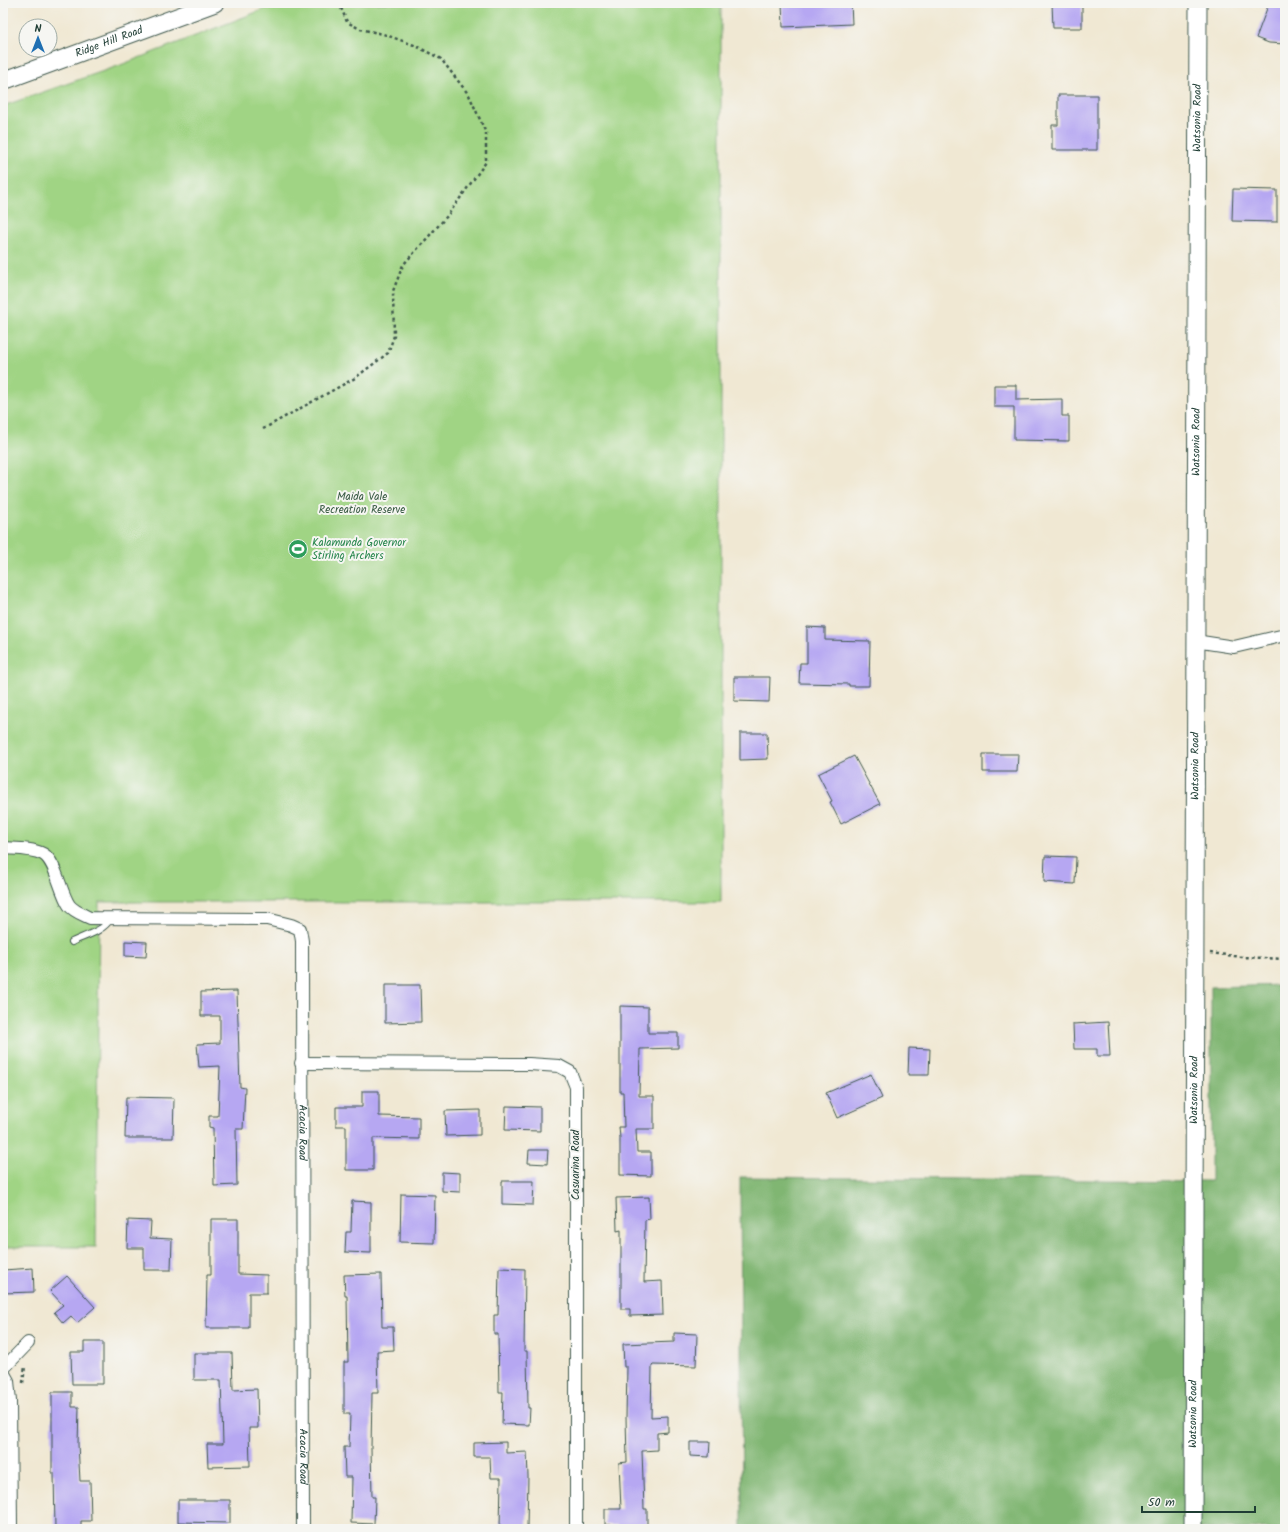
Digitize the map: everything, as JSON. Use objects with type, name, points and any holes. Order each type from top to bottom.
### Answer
[{"type":"street","name":"Ridge Hill Road","points":[[3,81],[215,3]]},
{"type":"street","name":"Watsonia Road","points":[[1193,1529],[1198,3]]},
{"type":"street","points":[[1195,641],[1234,647],[1285,635]]},
{"type":"street","points":[[3,848],[32,851],[44,854],[52,863],[70,907],[90,918],[108,919]]},
{"type":"street","name":"Acacia Road","points":[[108,919],[267,919],[291,925],[300,930],[302,940],[301,1063],[303,1529]]},
{"type":"street","name":"Casuarina Road","points":[[301,1063],[529,1064],[559,1066],[570,1072],[576,1087],[576,1529]]},
{"type":"street","points":[[3,1369],[28,1343]]},
{"type":"street","points":[[3,1372],[8,1381],[10,1400],[12,1529]]},
{"type":"lane","points":[[72,942],[102,928],[107,924],[108,919]]},
{"type":"path","points":[[263,429],[355,378],[388,353],[394,336],[393,291],[403,265],[448,215],[486,162],[486,133],[469,95],[441,59],[408,43],[383,34],[360,29],[347,22],[339,3]]},
{"type":"path","points":[[1194,950],[1242,957],[1285,959]]},
{"type":"green space","name":"Maida Vale Recreation Reserve","points":[[280,3],[721,3],[721,902],[99,902],[96,1247],[3,1247],[3,106],[118,66]]},
{"type":"green space","points":[[1285,985],[1285,1529],[742,1529],[740,1177],[1211,1181],[1211,987]]},
{"type":"building","points":[[782,3],[851,3],[852,24],[783,27]]},
{"type":"building","points":[[1052,3],[1082,3],[1082,28],[1053,28]]},
{"type":"building","points":[[1269,3],[1285,3],[1285,44],[1269,43],[1256,38]]},
{"type":"building","points":[[1058,95],[1097,95],[1097,150],[1052,150],[1052,125],[1058,125]]},
{"type":"building","points":[[1233,189],[1277,190],[1277,222],[1232,221]]},
{"type":"building","points":[[994,385],[1016,385],[1016,400],[1062,399],[1062,416],[1069,416],[1069,441],[1014,440],[1014,407],[994,407]]},
{"type":"building","points":[[807,627],[825,628],[825,640],[870,641],[869,686],[799,683],[800,663],[807,663]]},
{"type":"building","points":[[734,677],[770,677],[769,702],[734,701]]},
{"type":"building","points":[[740,733],[767,733],[768,759],[740,760]]},
{"type":"building","points":[[983,754],[1018,754],[1017,772],[983,772]]},
{"type":"building","points":[[854,756],[880,804],[841,824],[830,802],[832,801],[818,774]]},
{"type":"building","points":[[1045,856],[1076,857],[1075,884],[1044,882]]},
{"type":"building","points":[[125,941],[147,942],[146,957],[125,956]]},
{"type":"building","points":[[385,985],[420,985],[421,1022],[385,1023]]},
{"type":"building","points":[[237,991],[240,1087],[245,1088],[243,1129],[236,1129],[237,1185],[214,1186],[213,1128],[209,1127],[209,1116],[218,1116],[220,1066],[199,1067],[197,1044],[220,1043],[220,1016],[201,1016],[201,992]]},
{"type":"building","points":[[620,1006],[648,1007],[648,1033],[678,1033],[678,1048],[640,1049],[639,1096],[654,1096],[654,1129],[636,1129],[637,1152],[651,1152],[651,1176],[620,1175],[619,1127],[624,1127],[623,1092],[620,1092]]},
{"type":"building","points":[[1108,1022],[1110,1056],[1097,1056],[1097,1049],[1074,1049],[1073,1024]]},
{"type":"building","points":[[909,1048],[930,1049],[929,1075],[908,1075]]},
{"type":"building","points":[[871,1074],[882,1098],[837,1118],[826,1093]]},
{"type":"building","points":[[362,1091],[379,1091],[379,1116],[419,1117],[419,1139],[373,1138],[373,1170],[346,1170],[346,1126],[336,1126],[336,1107],[362,1107]]},
{"type":"building","points":[[126,1097],[174,1098],[173,1138],[125,1138]]},
{"type":"building","points":[[506,1106],[540,1107],[540,1131],[505,1130]]},
{"type":"building","points":[[480,1110],[480,1135],[446,1136],[445,1111]]},
{"type":"building","points":[[529,1150],[548,1150],[547,1164],[528,1163]]},
{"type":"building","points":[[442,1172],[460,1173],[460,1192],[442,1191]]},
{"type":"building","points":[[502,1181],[534,1181],[533,1205],[502,1204]]},
{"type":"building","points":[[401,1194],[435,1195],[434,1243],[400,1242]]},
{"type":"building","points":[[649,1197],[650,1219],[645,1220],[644,1282],[662,1281],[663,1315],[630,1316],[630,1309],[621,1309],[621,1230],[617,1231],[616,1198]]},
{"type":"building","points":[[352,1201],[371,1202],[371,1253],[345,1252],[346,1232],[351,1232]]},
{"type":"building","points":[[211,1219],[238,1219],[238,1274],[267,1275],[267,1293],[249,1293],[249,1328],[206,1328],[207,1275],[211,1275]]},
{"type":"building","points":[[128,1220],[151,1221],[150,1238],[172,1239],[171,1270],[144,1270],[144,1248],[127,1248]]},
{"type":"building","points":[[33,1268],[34,1292],[3,1293],[3,1270]]},
{"type":"building","points":[[499,1268],[525,1269],[524,1351],[527,1351],[528,1408],[530,1408],[529,1425],[502,1424],[503,1392],[499,1392],[498,1334],[494,1334],[494,1315],[498,1315]]},
{"type":"building","points":[[381,1274],[382,1327],[393,1327],[394,1350],[377,1351],[378,1393],[372,1393],[371,1448],[372,1497],[375,1497],[374,1524],[351,1523],[352,1477],[345,1477],[344,1447],[349,1447],[350,1414],[344,1414],[344,1362],[348,1362],[347,1296],[345,1296],[344,1275]]},
{"type":"building","points":[[67,1276],[95,1307],[77,1323],[71,1316],[63,1323],[54,1312],[63,1305],[50,1291]]},
{"type":"building","points":[[674,1333],[697,1334],[696,1366],[652,1366],[651,1417],[668,1416],[668,1432],[657,1433],[657,1450],[642,1451],[644,1509],[647,1509],[647,1529],[617,1529],[617,1525],[605,1525],[605,1509],[621,1509],[619,1463],[627,1462],[627,1367],[624,1367],[623,1344],[674,1342]]},
{"type":"building","points":[[84,1342],[103,1342],[103,1384],[72,1384],[71,1352],[84,1352]]},
{"type":"building","points":[[194,1353],[232,1353],[233,1390],[257,1389],[258,1428],[249,1428],[250,1466],[208,1467],[207,1444],[223,1444],[221,1380],[194,1380]]},
{"type":"building","points":[[52,1392],[72,1392],[72,1407],[79,1407],[78,1444],[80,1481],[90,1481],[91,1521],[81,1521],[81,1529],[55,1529],[54,1473],[52,1473]]},
{"type":"building","points":[[506,1442],[506,1453],[527,1452],[527,1528],[500,1528],[501,1478],[491,1478],[490,1457],[474,1457],[474,1443]]},
{"type":"building","points":[[690,1442],[710,1442],[709,1457],[690,1456]]},
{"type":"building","points":[[178,1500],[230,1500],[230,1523],[178,1522]]},
{"type":"place","name":"Kalamunda Governor Stirling Archers","points":[[298,549]]}]
